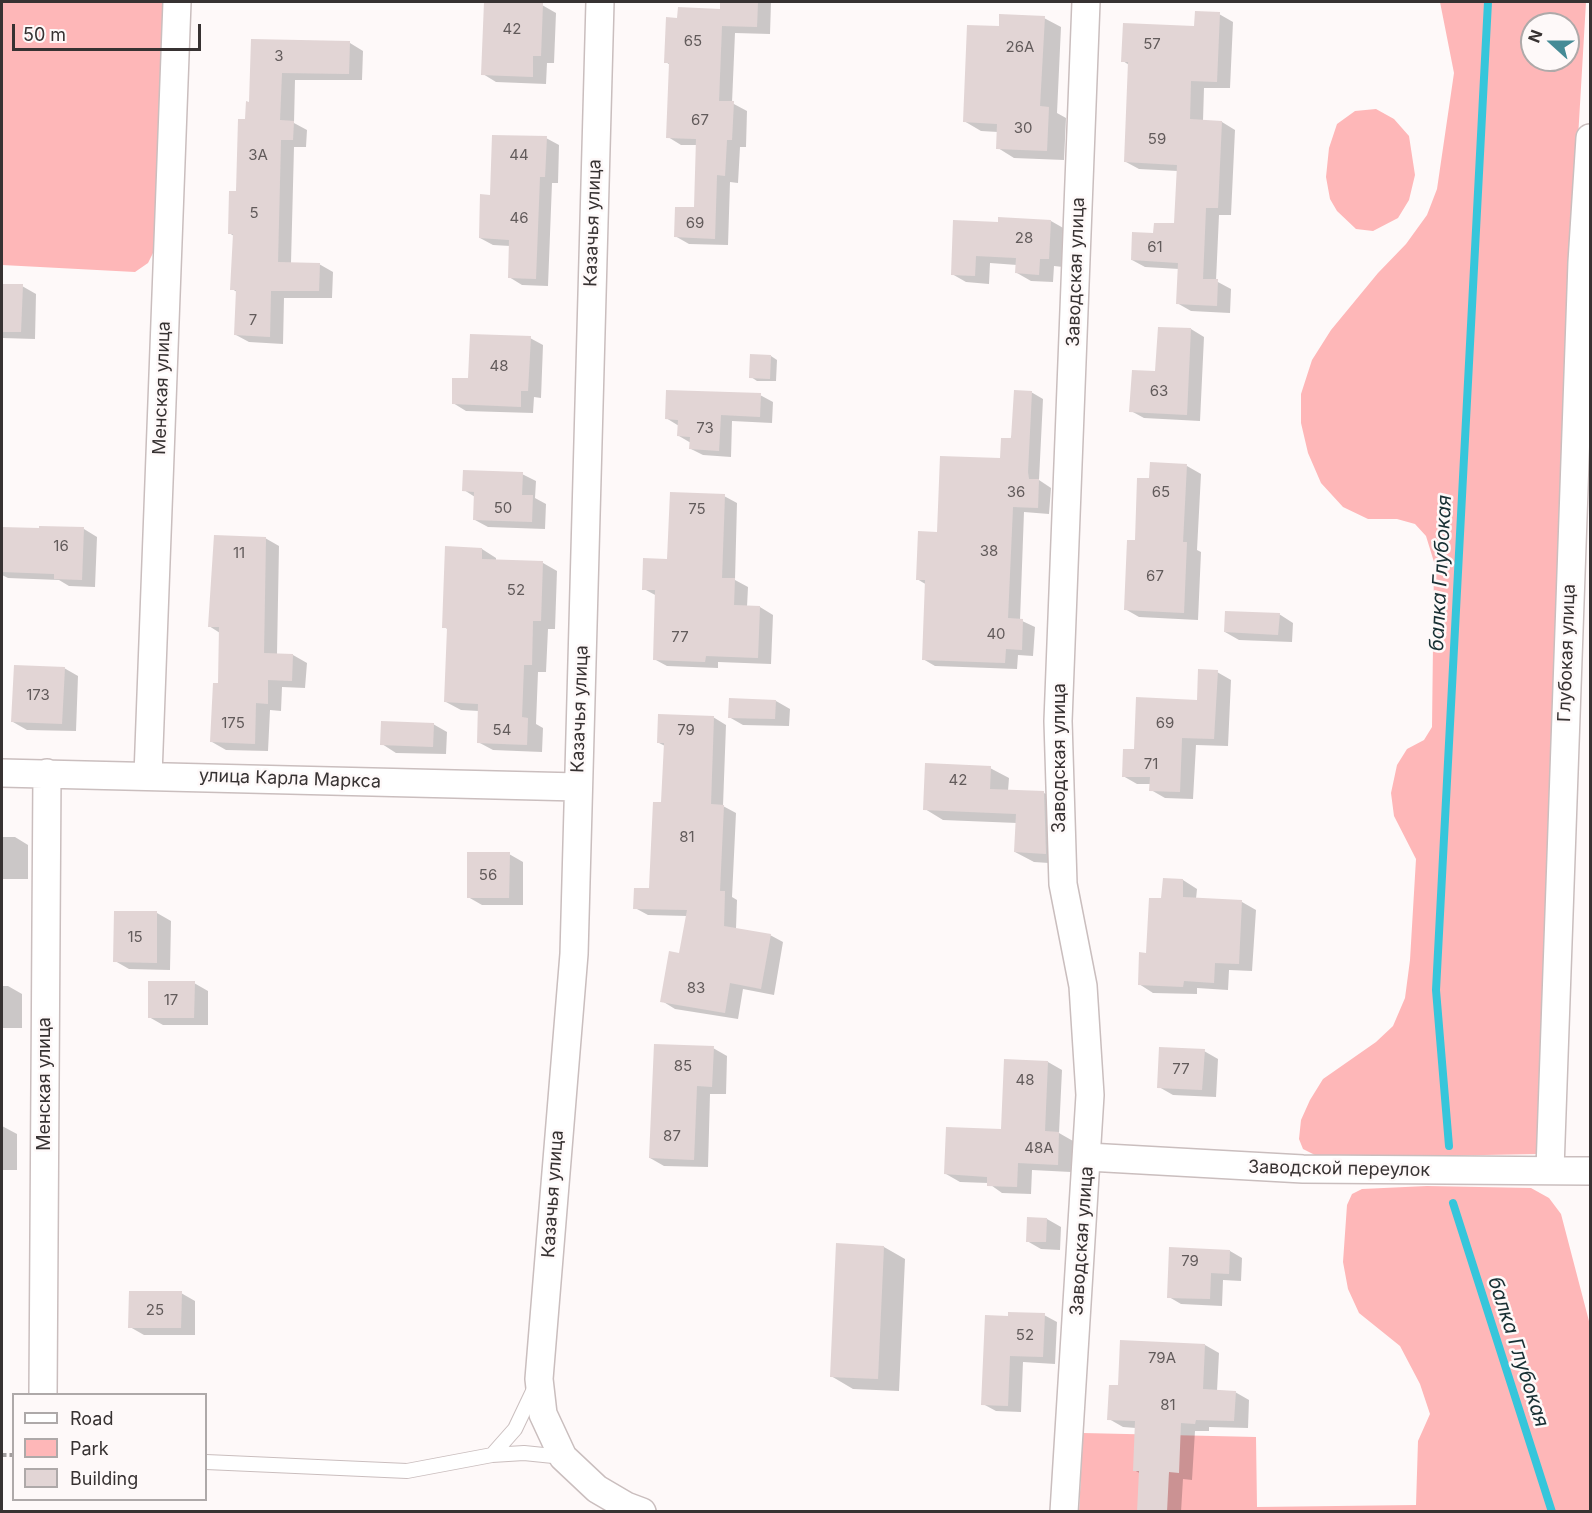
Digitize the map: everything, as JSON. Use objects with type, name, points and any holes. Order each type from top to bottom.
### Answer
[{"type":"street","name":"Менская улица","points":[[148,775],[177,2]]},
{"type":"street","name":"Казачья улица","points":[[563,1457],[543,1414],[539,1378],[574,954],[600,2]]},
{"type":"street","name":"Заводская улица","points":[[1064,1512],[1088,1157],[1090,1095],[1088,1031],[1083,986],[1063,884],[1058,721],[1086,2]]},
{"type":"street","name":"Глубокая улица","points":[[1550,1169],[1582,262],[1590,138]]},
{"type":"street","name":"улица Карла Маркса","points":[[2,773],[578,787]]},
{"type":"street","name":"Менская улица","points":[[43,1393],[47,773]]},
{"type":"street","name":"Заводской переулок","points":[[1088,1157],[1303,1169],[1590,1171]]},
{"type":"street","points":[[563,1457],[597,1489],[626,1506],[642,1512]]},
{"type":"lane","points":[[492,1455],[515,1429],[539,1378]]},
{"type":"lane","points":[[207,1462],[407,1471],[492,1455],[524,1452],[563,1457]]},
{"type":"green space","points":[[2,2],[164,2],[154,251],[148,263],[135,272],[2,265]]},
{"type":"green space","points":[[1440,2],[1586,2],[1565,360],[1539,1154],[1321,1158],[1303,1149],[1299,1139],[1301,1120],[1310,1100],[1323,1079],[1376,1042],[1393,1026],[1405,998],[1410,960],[1416,859],[1394,816],[1391,793],[1397,765],[1407,749],[1424,740],[1432,727],[1434,562],[1426,536],[1415,524],[1397,519],[1368,519],[1343,507],[1321,483],[1308,453],[1301,423],[1301,394],[1312,360],[1331,330],[1378,273],[1406,244],[1427,215],[1437,189],[1454,73]]},
{"type":"green space","points":[[1376,109],[1394,119],[1409,136],[1415,175],[1409,200],[1398,218],[1373,231],[1356,229],[1337,211],[1330,199],[1326,177],[1329,148],[1337,124],[1355,111]]},
{"type":"green space","points":[[1427,1186],[1531,1188],[1549,1198],[1561,1214],[1590,1325],[1590,1511],[1079,1512],[1083,1433],[1256,1437],[1257,1507],[1416,1505],[1418,1441],[1430,1414],[1420,1384],[1400,1346],[1359,1313],[1348,1289],[1343,1262],[1347,1205],[1352,1194],[1362,1189]]},
{"type":"building","points":[[484,2],[543,3],[541,56],[533,56],[533,77],[481,75]]},
{"type":"building","points":[[720,2],[758,2],[757,27],[722,26],[719,101],[734,101],[732,140],[727,140],[725,176],[717,175],[715,239],[674,237],[675,207],[694,207],[696,139],[666,138],[669,63],[664,63],[666,17],[677,18],[678,7],[720,9]]},
{"type":"building","points":[[1195,11],[1220,12],[1217,82],[1191,81],[1190,119],[1222,121],[1218,208],[1206,208],[1203,279],[1218,279],[1217,306],[1176,304],[1178,263],[1131,260],[1132,232],[1153,233],[1154,223],[1174,223],[1177,165],[1124,162],[1128,62],[1121,62],[1123,23],[1194,26]]},
{"type":"building","points":[[999,14],[1045,16],[1040,106],[1049,107],[1047,151],[996,149],[997,124],[963,122],[967,25],[999,26]]},
{"type":"building","points":[[251,39],[350,41],[349,74],[282,73],[280,120],[294,121],[293,140],[281,140],[278,262],[320,263],[319,291],[271,291],[270,337],[234,335],[236,290],[230,290],[233,234],[228,234],[229,191],[236,191],[238,119],[245,119],[246,101],[249,102]]},
{"type":"building","points":[[492,135],[547,136],[545,177],[540,177],[536,279],[508,278],[509,240],[479,238],[480,194],[490,195]]},
{"type":"building","points":[[998,217],[1051,220],[1049,259],[1040,259],[1039,275],[1015,273],[1016,258],[976,256],[975,276],[951,275],[953,220],[998,222]]},
{"type":"building","points":[[2,284],[23,284],[21,332],[2,332]]},
{"type":"building","points":[[1158,327],[1191,328],[1187,415],[1129,412],[1132,370],[1155,371]]},
{"type":"building","points":[[470,334],[531,336],[528,391],[521,391],[521,407],[452,404],[452,378],[468,378]]},
{"type":"building","points":[[750,354],[771,355],[770,379],[749,378]]},
{"type":"building","points":[[666,390],[761,393],[760,417],[721,415],[719,451],[689,449],[690,437],[677,436],[678,420],[665,419]]},
{"type":"building","points":[[1014,390],[1032,391],[1028,472],[1029,479],[1039,479],[1038,508],[1013,507],[1008,618],[1023,619],[1022,650],[1006,649],[1005,663],[922,660],[925,580],[916,580],[918,531],[937,532],[940,456],[1000,458],[1001,438],[1011,438]]},
{"type":"building","points":[[1150,462],[1187,464],[1183,542],[1187,542],[1184,613],[1124,610],[1127,540],[1135,540],[1137,478],[1149,478]]},
{"type":"building","points":[[463,470],[523,472],[522,495],[533,495],[532,522],[473,520],[474,492],[462,491]]},
{"type":"building","points":[[670,492],[725,494],[722,578],[735,578],[734,605],[760,606],[758,658],[706,656],[705,662],[653,660],[655,590],[642,590],[643,558],[667,559]]},
{"type":"building","points":[[39,526],[84,527],[82,580],[54,579],[54,574],[2,572],[2,527],[39,528]]},
{"type":"building","points":[[214,535],[266,537],[264,653],[293,654],[292,681],[268,680],[268,704],[256,703],[255,744],[210,742],[213,683],[218,683],[219,627],[208,627]]},
{"type":"building","points":[[445,546],[482,548],[482,559],[543,561],[541,621],[533,621],[532,665],[524,665],[522,717],[528,718],[527,745],[477,743],[478,704],[444,702],[447,628],[442,628]]},
{"type":"building","points":[[1225,611],[1280,613],[1278,635],[1224,632]]},
{"type":"building","points":[[14,665],[65,667],[62,724],[11,722]]},
{"type":"building","points":[[1198,669],[1218,670],[1214,739],[1182,738],[1180,792],[1149,791],[1150,777],[1122,777],[1123,749],[1134,749],[1136,697],[1197,700]]},
{"type":"building","points":[[729,698],[776,700],[775,719],[728,718]]},
{"type":"building","points":[[658,714],[714,716],[711,804],[724,805],[720,891],[725,891],[724,926],[771,934],[761,989],[730,983],[725,1013],[660,1002],[669,951],[679,953],[687,910],[633,909],[634,888],[649,888],[653,802],[661,802],[664,743],[657,743]]},
{"type":"building","points":[[381,721],[434,723],[433,747],[380,745]]},
{"type":"building","points":[[925,763],[991,766],[990,789],[1044,791],[1046,854],[1014,852],[1016,814],[923,810]]},
{"type":"building","points":[[467,852],[510,852],[509,898],[467,898]]},
{"type":"building","points":[[1163,878],[1183,879],[1183,897],[1242,900],[1239,964],[1215,963],[1214,983],[1184,981],[1183,987],[1138,985],[1139,952],[1146,953],[1149,898],[1161,898]]},
{"type":"building","points":[[114,911],[157,911],[157,963],[113,962]]},
{"type":"building","points":[[148,981],[195,981],[194,1018],[148,1018]]},
{"type":"building","points":[[654,1044],[714,1046],[712,1087],[697,1086],[694,1160],[649,1158]]},
{"type":"building","points":[[1159,1047],[1205,1049],[1202,1090],[1157,1088]]},
{"type":"building","points":[[1004,1059],[1048,1061],[1045,1131],[1059,1132],[1058,1165],[1018,1163],[1017,1187],[987,1186],[987,1177],[944,1174],[946,1127],[1001,1129]]},
{"type":"building","points":[[1027,1217],[1047,1218],[1046,1242],[1026,1242]]},
{"type":"building","points":[[836,1243],[884,1246],[878,1379],[830,1377]]},
{"type":"building","points":[[1169,1247],[1230,1250],[1229,1274],[1211,1273],[1210,1299],[1167,1298]]},
{"type":"building","points":[[129,1291],[182,1291],[181,1328],[128,1328]]},
{"type":"building","points":[[1008,1312],[1045,1313],[1043,1357],[1010,1356],[1008,1406],[981,1405],[985,1315],[1008,1316]]},
{"type":"building","points":[[1120,1340],[1205,1344],[1203,1389],[1236,1391],[1234,1421],[1196,1420],[1195,1424],[1181,1423],[1179,1473],[1169,1472],[1167,1512],[1137,1512],[1139,1471],[1133,1471],[1135,1421],[1107,1420],[1109,1385],[1118,1385]]},
{"type":"waterway","name":"балка Глубокая","points":[[1449,1146],[1436,990],[1488,2]]},
{"type":"waterway","name":"балка Глубокая","points":[[1453,1203],[1552,1512]]}]
